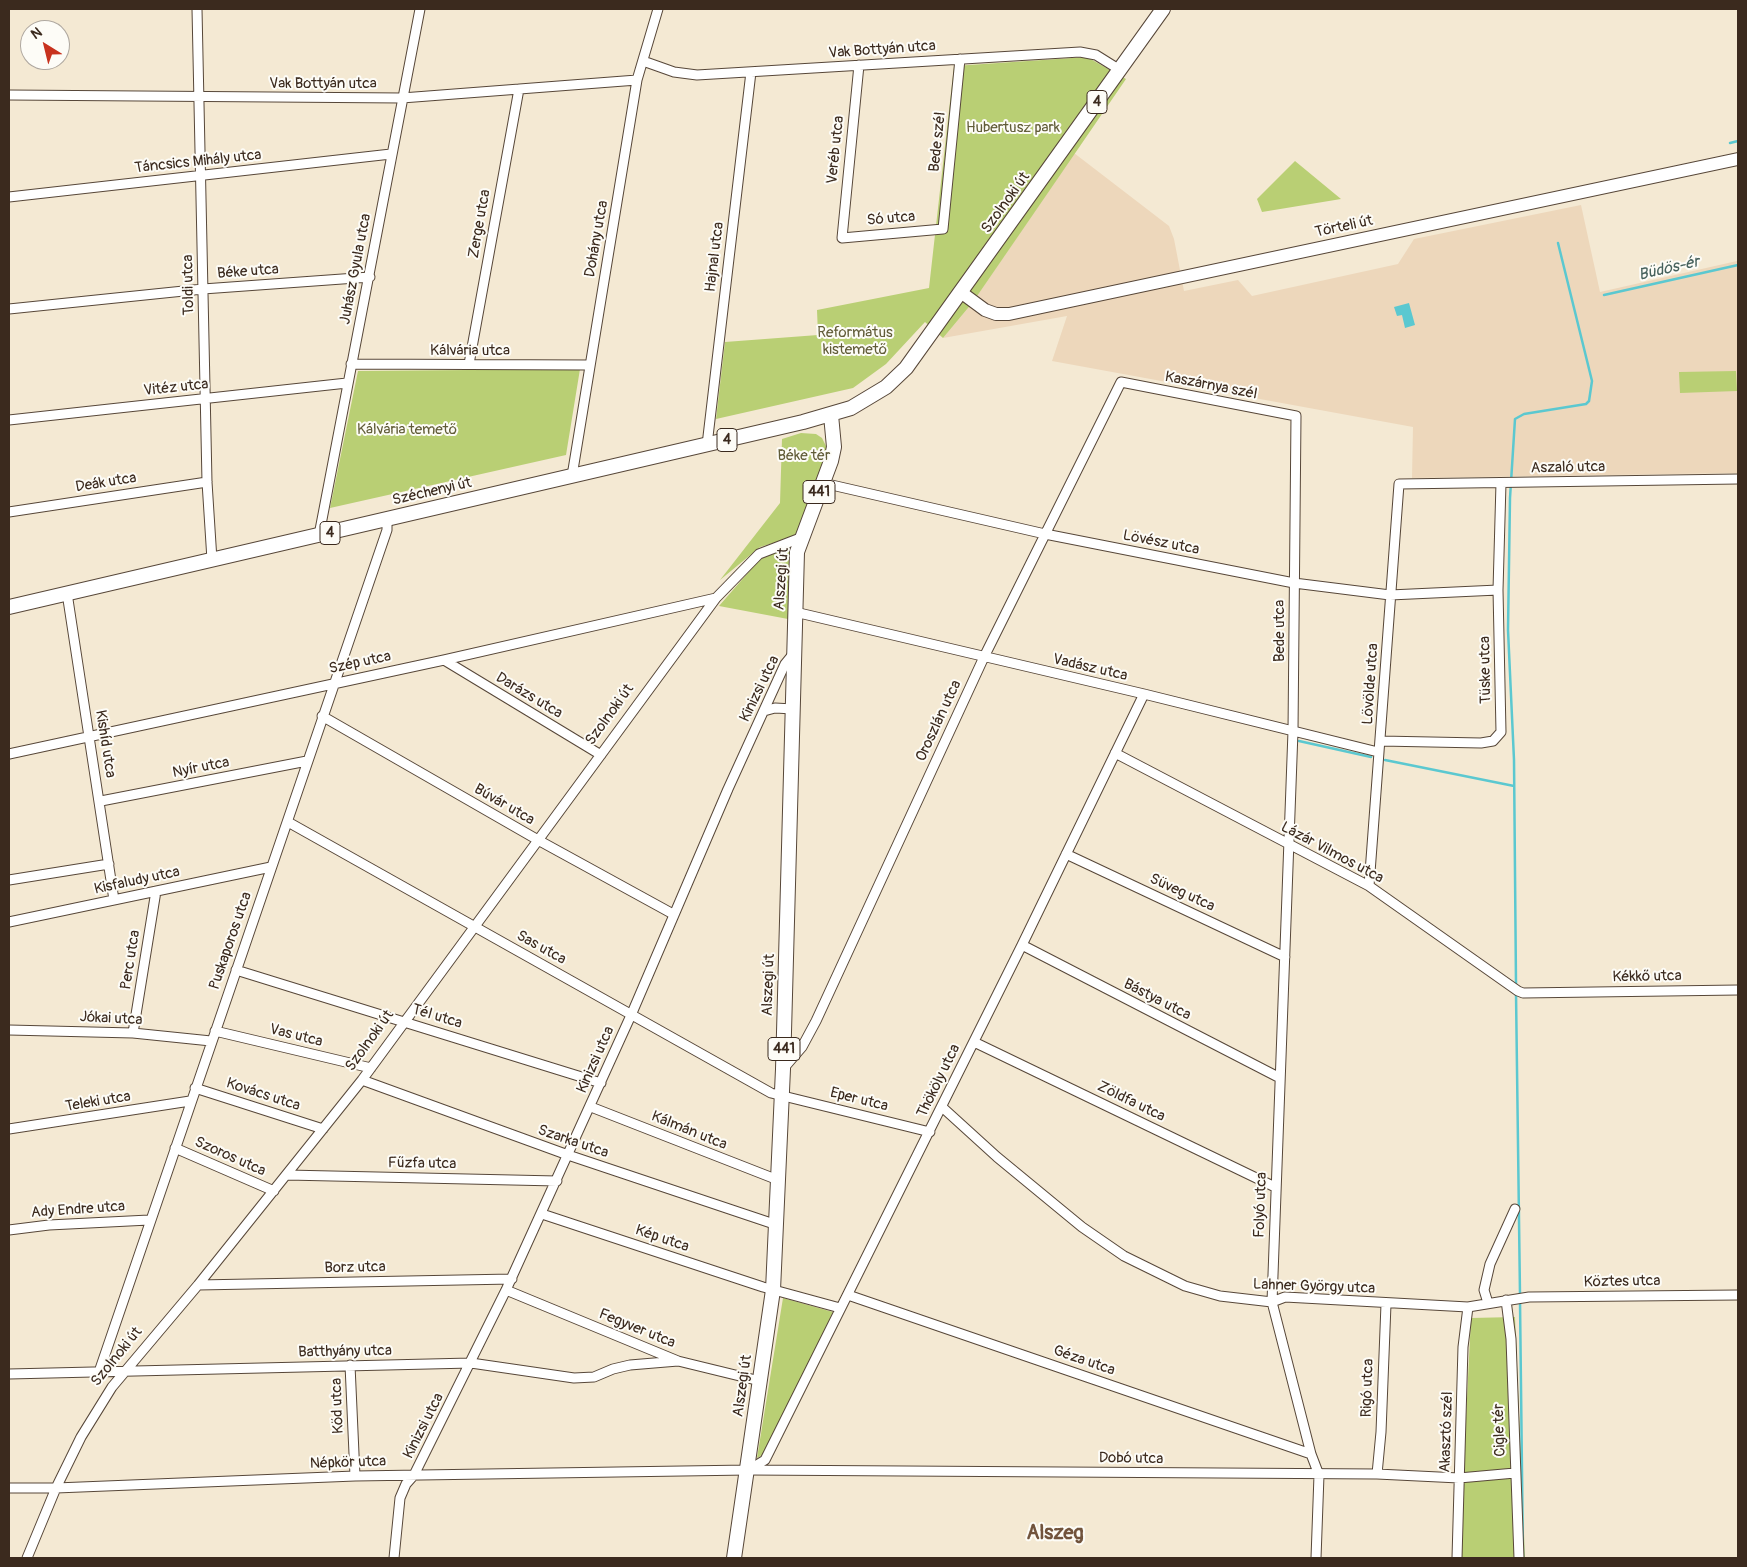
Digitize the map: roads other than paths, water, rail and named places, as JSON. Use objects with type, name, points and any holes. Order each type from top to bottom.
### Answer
[{"type":"main road","name":"Szolnoki út","points":[[862,403],[886,387],[906,368],[962,293],[1164,9]]},
{"type":"main road","name":"Törteli út","points":[[962,293],[986,310],[996,314],[1009,314],[1738,159]]},
{"type":"main road","name":"Széchenyi út","points":[[9,607],[803,422],[831,415],[862,403]]},
{"type":"main road","name":"Alszegi út","points":[[734,1558],[774,1290],[783,1069],[798,552],[831,461],[834,447],[831,415]]},
{"type":"main road","points":[[803,422],[813,421],[825,428],[831,436],[834,447]]},
{"type":"street","name":"Toldi utca","points":[[197,9],[207,482],[212,560]]},
{"type":"street","name":"Juhász Gyula utca","points":[[319,535],[420,9]]},
{"type":"street","name":"Dohány utca","points":[[572,476],[637,80],[658,9]]},
{"type":"street","name":"Vak Bottyán utca","points":[[643,60],[685,74],[751,72],[1088,52],[1120,70]]},
{"type":"street","name":"Bede szél","points":[[943,229],[960,59]]},
{"type":"street","name":"Veréb utca","points":[[842,238],[859,66]]},
{"type":"street","name":"Hajnal utca","points":[[707,444],[751,72]]},
{"type":"street","name":"Vak Bottyán utca","points":[[9,95],[200,98],[402,98],[637,80]]},
{"type":"street","name":"Zerge utca","points":[[468,364],[519,89]]},
{"type":"street","name":"Táncsics Mihály utca","points":[[9,197],[391,154]]},
{"type":"street","name":"Só utca","points":[[842,238],[943,229]]},
{"type":"street","name":"Béke utca","points":[[9,309],[203,289],[370,277]]},
{"type":"street","name":"Kálvária utca","points":[[351,364],[590,365]]},
{"type":"street","name":"Kaszárnya szél","points":[[1121,382],[1296,416]]},
{"type":"street","name":"Oroszlán utca","points":[[783,1069],[802,1048],[816,1021],[984,657],[1121,382]]},
{"type":"street","name":"Vitéz utca","points":[[9,420],[347,383]]},
{"type":"street","name":"Bede utca","points":[[1290,846],[1296,416]]},
{"type":"street","name":"Aszaló utca","points":[[1399,484],[1738,479]]},
{"type":"street","name":"Deák utca","points":[[9,512],[207,482]]},
{"type":"street","name":"Lövész utca","points":[[823,483],[1044,534],[1294,583],[1390,596],[1498,590]]},
{"type":"street","name":"Tüske utca","points":[[1381,741],[1481,744],[1493,741],[1501,732],[1498,590],[1503,483]]},
{"type":"street","name":"Lövölde utca","points":[[1369,886],[1399,484]]},
{"type":"street","name":"Puskaporos utca","points":[[99,1372],[149,1220],[288,822],[333,682],[387,530],[387,519]]},
{"type":"street","name":"Szolnoki út","points":[[27,1558],[56,1488],[98,1406],[198,1285],[362,1080],[716,598],[759,554],[803,537]]},
{"type":"street","name":"Kishíd utca","points":[[67,593],[101,801],[114,900]]},
{"type":"street","name":"Szép utca","points":[[9,754],[333,682],[444,660],[716,598]]},
{"type":"street","name":"Vadász utca","points":[[795,612],[1144,694],[1378,752]]},
{"type":"street","name":"Kinizsi utca","points":[[394,1558],[400,1498],[406,1484],[414,1475],[512,1279],[591,1107],[764,712],[786,664],[794,653]]},
{"type":"street","name":"Darázs utca","points":[[444,660],[601,755]]},
{"type":"street","name":"Thököly utca","points":[[748,1470],[765,1460],[930,1132],[1144,694]]},
{"type":"street","points":[[764,712],[775,708],[793,709]]},
{"type":"street","name":"Búvár utca","points":[[322,716],[538,840],[674,914]]},
{"type":"street","name":"Lázár Vilmos utca","points":[[1115,753],[1369,886],[1515,989],[1556,992]]},
{"type":"street","name":"Nyír utca","points":[[101,801],[308,761]]},
{"type":"street","name":"Sas utca","points":[[288,822],[475,928],[632,1013],[771,1093],[782,1095]]},
{"type":"street","name":"Folyó utca","points":[[1290,846],[1275,1187],[1272,1302],[1311,1454],[1319,1475],[1316,1558]]},
{"type":"street","name":"Süveg utca","points":[[1066,854],[1285,958]]},
{"type":"street","points":[[9,880],[109,864]]},
{"type":"street","name":"Kisfaludy utca","points":[[9,922],[271,867]]},
{"type":"street","name":"Perc utca","points":[[133,1033],[156,891]]},
{"type":"street","name":"Bástya utca","points":[[1022,945],[1280,1078]]},
{"type":"street","name":"Tél utca","points":[[236,970],[601,1083]]},
{"type":"street","name":"Kékkő utca","points":[[1556,992],[1738,990]]},
{"type":"street","name":"Jókai utca","points":[[9,1030],[133,1033],[211,1041]]},
{"type":"street","name":"Vas utca","points":[[215,1030],[371,1068]]},
{"type":"street","name":"Zöldfa utca","points":[[974,1042],[1275,1187]]},
{"type":"street","name":"Szarka utca","points":[[362,1080],[568,1155],[777,1225]]},
{"type":"street","name":"Kovács utca","points":[[195,1088],[323,1129]]},
{"type":"street","name":"Eper utca","points":[[782,1095],[930,1132]]},
{"type":"street","name":"Teleki utca","points":[[9,1129],[190,1101]]},
{"type":"street","name":"Kálmán utca","points":[[591,1107],[778,1180]]},
{"type":"street","name":"Lahner György utca","points":[[942,1107],[1074,1221],[1124,1256],[1184,1286],[1220,1296],[1272,1302],[1285,1297],[1386,1304],[1468,1306],[1506,1300]]},
{"type":"street","name":"Szoros utca","points":[[175,1148],[274,1191]]},
{"type":"street","name":"Fűzfa utca","points":[[287,1175],[557,1181]]},
{"type":"street","points":[[1488,1302],[1484,1290],[1490,1264],[1515,1209]]},
{"type":"street","name":"Kép utca","points":[[542,1214],[774,1290]]},
{"type":"street","name":"Ady Endre utca","points":[[9,1230],[49,1225],[149,1220]]},
{"type":"street","name":"Borz utca","points":[[198,1285],[512,1279]]},
{"type":"street","name":"Fegyver utca","points":[[506,1290],[678,1361],[760,1380]]},
{"type":"street","points":[[774,1290],[840,1308]]},
{"type":"street","name":"Géza utca","points":[[848,1295],[1311,1454]]},
{"type":"street","name":"Köztes utca","points":[[1506,1300],[1520,1298],[1738,1295]]},
{"type":"street","name":"Cigle tér","points":[[1506,1300],[1511,1339],[1519,1558]]},
{"type":"street","name":"Rigó utca","points":[[1377,1474],[1381,1432],[1386,1304]]},
{"type":"street","name":"Akasztó szél","points":[[1457,1558],[1464,1347],[1468,1306]]},
{"type":"street","name":"Batthyány utca","points":[[9,1374],[470,1363],[574,1378],[594,1377],[613,1368],[630,1365],[678,1361]]},
{"type":"street","name":"Köd utca","points":[[350,1365],[354,1476]]},
{"type":"street","name":"Dobó utca","points":[[748,1470],[1377,1474],[1459,1478],[1515,1473]]},
{"type":"street","name":"Népkör utca","points":[[9,1488],[56,1488],[354,1476],[748,1470]]},
{"type":"water","points":[[1409,303],[1415,325],[1405,328],[1402,315],[1397,316],[1394,307]]},
{"type":"waterway","points":[[1730,143],[1738,141]]},
{"type":"waterway","points":[[1516,985],[1514,760],[1508,630],[1510,498],[1515,419],[1524,414],[1586,404],[1589,401],[1592,381],[1558,243]]},
{"type":"waterway","name":"Büdös-ér","points":[[1604,295],[1738,265]]},
{"type":"waterway","points":[[1299,741],[1371,757]]},
{"type":"waterway","points":[[1385,760],[1514,786]]},
{"type":"waterway","points":[[1516,993],[1520,1295]]},
{"type":"waterway","points":[[1520,1301],[1523,1558]]},
{"type":"district","name":"Alszeg","points":[[1055,1534]]},
{"type":"park label","name":"Hubertusz park","points":[[1013,128]]},
{"type":"park label","name":"Református kistemető","points":[[855,342]]},
{"type":"park label","name":"Kálvária temető","points":[[407,430]]},
{"type":"park label","name":"Béke tér","points":[[804,456]]}]
